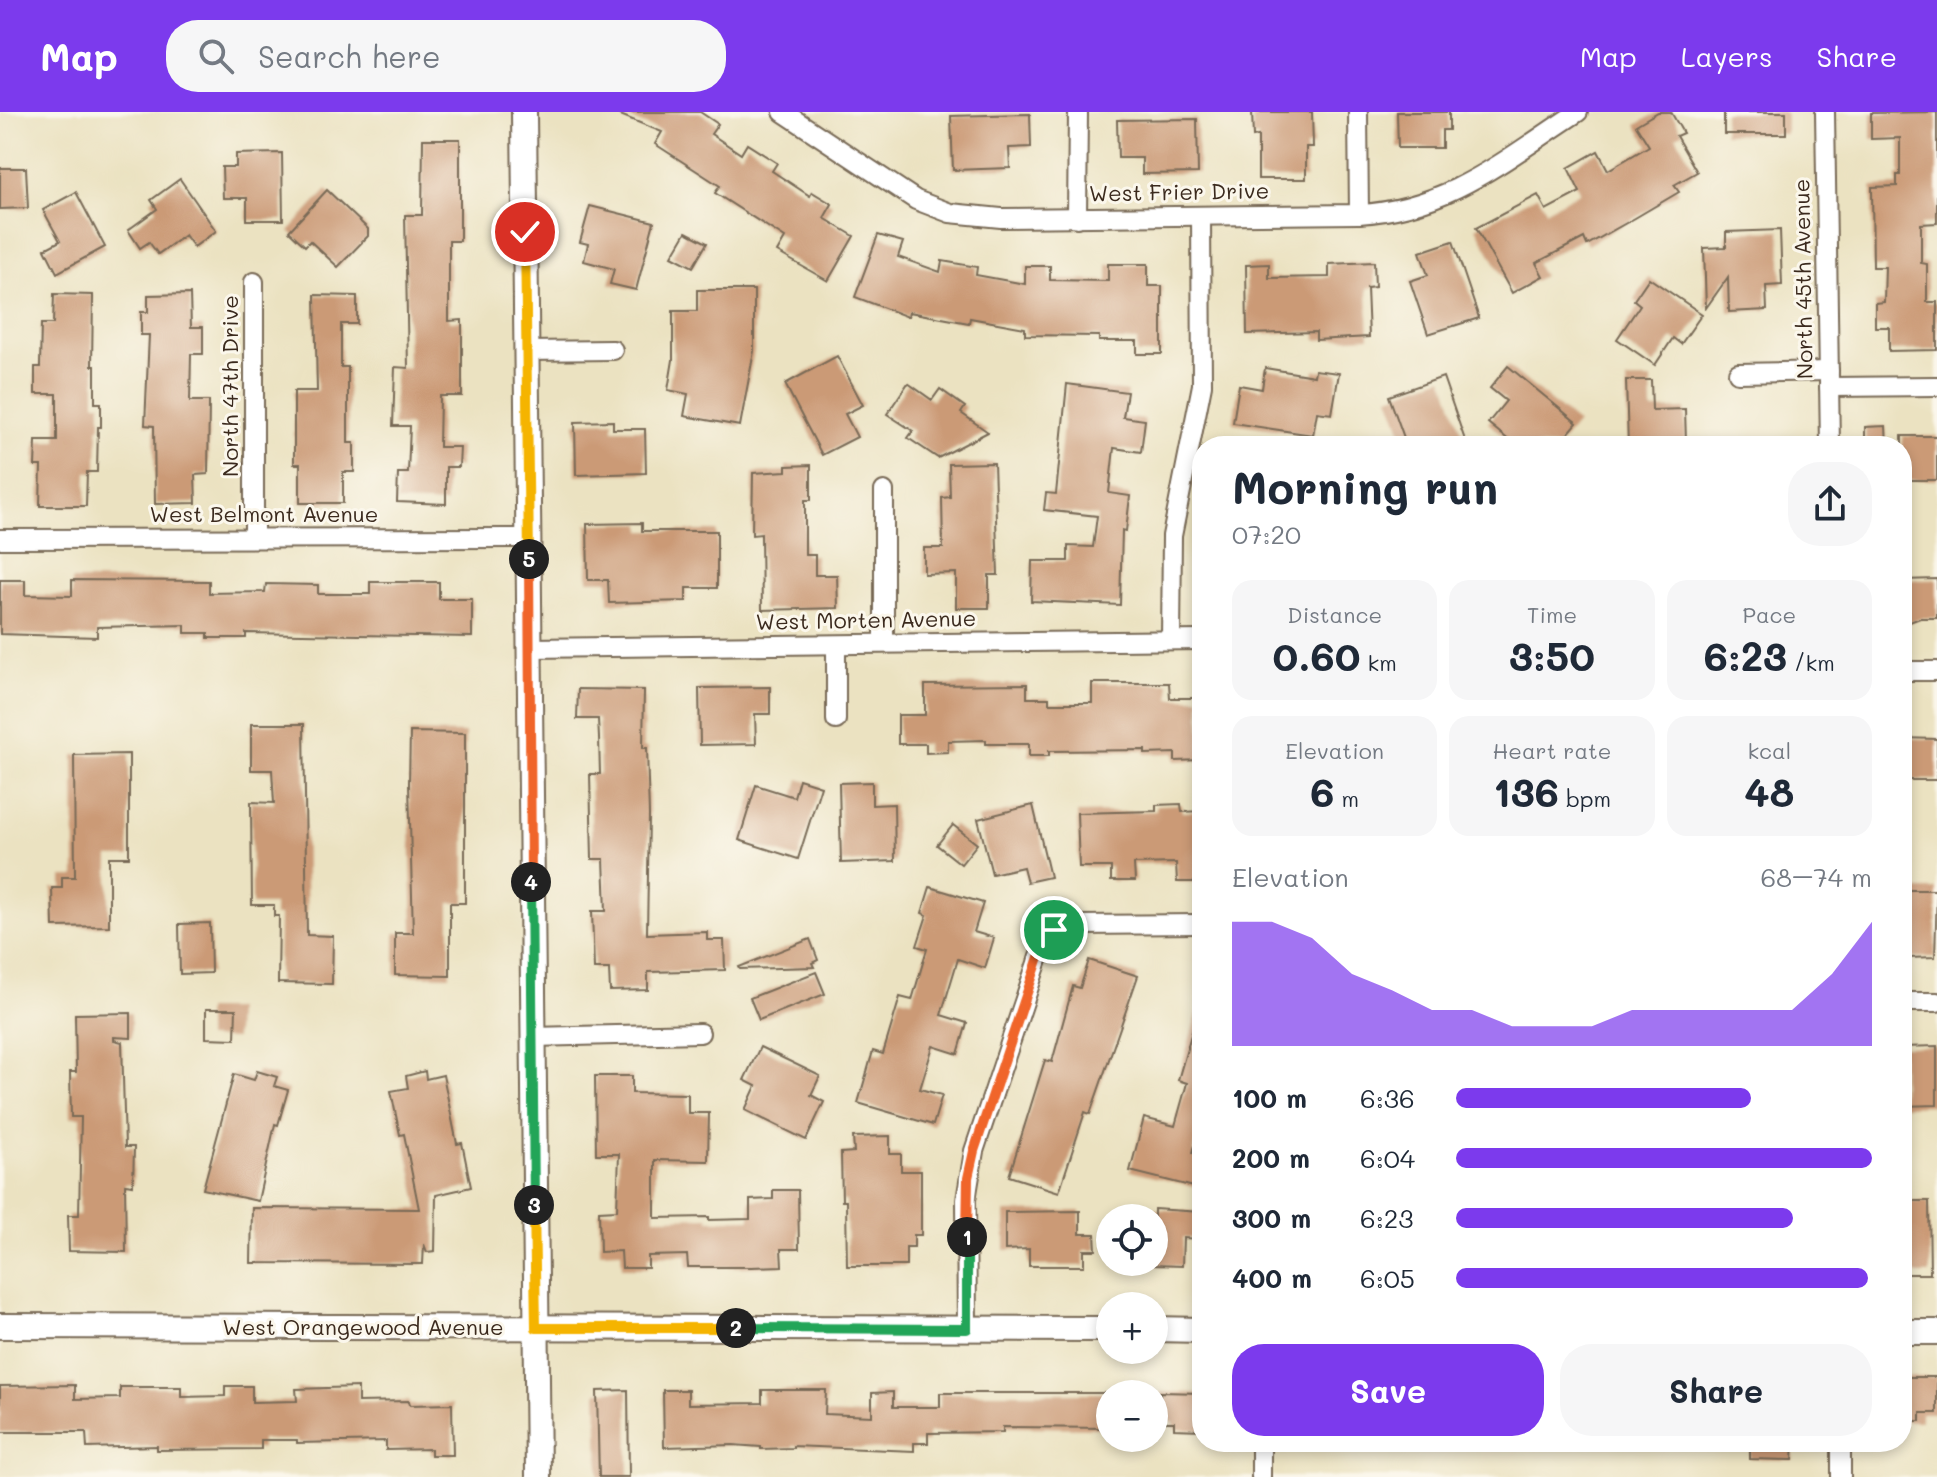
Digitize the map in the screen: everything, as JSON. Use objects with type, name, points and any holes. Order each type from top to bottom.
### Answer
[{"type":"street","points":[[524,112],[538,1477]]},
{"type":"street","name":"West Frier Drive","points":[[783,112],[916,200],[950,213],[1001,218],[1359,214],[1405,209],[1441,198],[1472,181],[1578,112]]},
{"type":"street","points":[[1077,218],[1078,112]]},
{"type":"street","points":[[1358,112],[1359,214]]},
{"type":"street","name":"North 45th Avenue","points":[[1825,112],[1830,436]]},
{"type":"street","points":[[1171,640],[1172,536],[1202,385],[1201,216]]},
{"type":"street","name":"North 47th Drive","points":[[254,282],[254,538]]},
{"type":"street","points":[[526,351],[613,350]]},
{"type":"street","points":[[1738,373],[1937,386]]},
{"type":"street","points":[[884,491],[884,643]]},
{"type":"street","name":"West Belmont Avenue","points":[[0,539],[529,538]]},
{"type":"street","name":"West Morten Avenue","points":[[530,648],[1192,640]]},
{"type":"street","points":[[836,645],[836,720]]},
{"type":"street","points":[[1912,671],[1937,671]]},
{"type":"street","points":[[967,1329],[966,1200],[974,1151],[1043,945],[1054,930],[1076,925],[1192,924]]},
{"type":"street","points":[[1912,1002],[1937,1002]]},
{"type":"street","points":[[532,1037],[700,1033]]},
{"type":"street","name":"West Orangewood Avenue","points":[[0,1326],[1096,1329]]},
{"type":"street","points":[[1168,1329],[1192,1330]]},
{"type":"street","points":[[1912,1332],[1937,1332]]},
{"type":"street","points":[[1261,1452],[1261,1477]]},
{"type":"street","points":[[1841,1452],[1841,1477]]},
{"type":"building","points":[[613,112],[700,112],[718,124],[711,134],[741,154],[747,144],[777,163],[772,171],[810,196],[812,192],[832,204],[824,218],[854,236],[828,281],[777,252],[785,238],[715,193],[720,186],[655,144],[662,132]]},
{"type":"building","points":[[1252,112],[1312,112],[1313,147],[1306,147],[1306,179],[1258,179],[1258,136],[1253,137]]},
{"type":"building","points":[[1397,112],[1449,112],[1449,130],[1442,130],[1442,148],[1398,148]]},
{"type":"building","points":[[1658,112],[1671,112],[1683,133],[1676,136],[1697,172],[1674,185],[1679,192],[1635,218],[1587,245],[1584,238],[1536,263],[1543,276],[1512,293],[1476,228],[1538,195],[1546,210],[1580,192],[1568,168],[1598,151],[1608,170],[1649,146],[1636,125]]},
{"type":"building","points":[[1724,112],[1786,112],[1786,134],[1724,134]]},
{"type":"building","points":[[1937,112],[1937,223],[1921,224],[1921,263],[1927,264],[1927,302],[1937,302],[1937,350],[1889,351],[1889,327],[1875,327],[1875,303],[1884,302],[1885,267],[1873,267],[1872,187],[1897,186],[1900,138],[1871,139],[1871,113]]},
{"type":"building","points":[[1030,114],[1031,147],[1009,148],[1010,168],[953,170],[951,116]]},
{"type":"building","points":[[1197,119],[1198,173],[1142,174],[1142,158],[1118,158],[1117,120]]},
{"type":"building","points":[[423,139],[460,139],[460,241],[449,241],[449,321],[462,320],[462,396],[440,396],[439,447],[460,447],[459,467],[446,467],[446,504],[397,502],[398,473],[408,473],[410,426],[393,426],[395,367],[408,368],[405,215],[422,215]]},
{"type":"building","points":[[282,153],[283,220],[247,220],[247,198],[223,198],[222,167],[236,167],[236,154]]},
{"type":"building","points":[[0,168],[26,168],[28,208],[0,209]]},
{"type":"building","points":[[180,179],[216,231],[194,247],[185,235],[158,254],[149,242],[140,248],[128,230],[157,209],[151,200]]},
{"type":"building","points":[[327,190],[368,229],[368,236],[338,267],[310,241],[305,246],[289,231]]},
{"type":"building","points":[[76,192],[105,247],[57,273],[45,249],[60,241],[43,210]]},
{"type":"building","points":[[590,206],[654,222],[636,290],[610,284],[614,269],[584,261],[588,244],[580,242]]},
{"type":"building","points":[[1780,230],[1782,285],[1766,286],[1767,310],[1729,312],[1728,277],[1706,308],[1704,248],[1726,247],[1726,232]]},
{"type":"building","points":[[686,232],[707,243],[693,267],[672,256]]},
{"type":"building","points":[[878,235],[903,242],[898,257],[940,272],[942,261],[977,267],[976,275],[1025,284],[1025,266],[1050,266],[1050,280],[1108,281],[1108,264],[1148,264],[1148,286],[1162,286],[1162,354],[1137,354],[1137,341],[1099,341],[1099,336],[1025,335],[1025,328],[970,318],[969,323],[909,312],[908,317],[855,297]]},
{"type":"building","points":[[1453,241],[1479,318],[1428,334],[1410,281],[1428,275],[1420,252]]},
{"type":"building","points":[[1374,262],[1375,287],[1367,288],[1369,337],[1316,340],[1316,332],[1247,334],[1246,265],[1269,264],[1269,278],[1329,277],[1329,264]]},
{"type":"building","points":[[1649,278],[1702,314],[1681,344],[1673,338],[1655,365],[1617,339],[1640,305],[1634,300]]},
{"type":"building","points":[[697,290],[754,290],[754,351],[740,426],[684,416],[688,394],[668,390],[673,360],[673,311],[697,311]]},
{"type":"building","points":[[54,294],[93,295],[92,366],[95,366],[95,403],[101,403],[101,427],[98,427],[97,472],[87,472],[86,506],[40,506],[41,466],[35,466],[36,441],[57,441],[57,394],[35,394],[35,367],[40,367],[41,324],[53,324]]},
{"type":"building","points":[[190,294],[191,327],[203,327],[203,354],[191,354],[190,401],[209,401],[208,474],[195,475],[196,503],[155,504],[154,426],[145,425],[149,335],[141,335],[141,312],[148,312],[148,295]]},
{"type":"building","points":[[315,295],[357,296],[357,324],[341,324],[341,367],[348,367],[348,443],[354,443],[354,472],[343,472],[343,503],[300,503],[300,464],[294,464],[294,391],[317,391]]},
{"type":"building","points":[[837,356],[863,405],[845,414],[857,437],[822,455],[785,384]]},
{"type":"building","points":[[1508,366],[1577,423],[1566,436],[1504,436],[1488,423],[1506,401],[1490,388]]},
{"type":"building","points":[[1265,368],[1314,376],[1315,370],[1339,373],[1332,414],[1317,412],[1313,435],[1233,423],[1239,385],[1262,389]]},
{"type":"building","points":[[1443,377],[1464,436],[1403,436],[1389,396]]},
{"type":"building","points":[[1626,380],[1651,380],[1652,410],[1685,409],[1686,436],[1628,436]]},
{"type":"building","points":[[908,383],[932,400],[940,389],[965,407],[961,413],[988,432],[938,458],[908,438],[913,431],[887,414]]},
{"type":"building","points":[[1067,384],[1127,392],[1123,417],[1145,420],[1141,452],[1114,448],[1109,493],[1130,496],[1126,531],[1122,530],[1120,605],[1031,601],[1032,561],[1068,561],[1068,546],[1093,547],[1097,516],[1044,510],[1046,493],[1056,494]]},
{"type":"building","points":[[613,421],[613,429],[645,429],[646,473],[576,475],[575,422]]},
{"type":"building","points":[[1886,426],[1886,436],[1865,436],[1865,427]]},
{"type":"building","points":[[1912,436],[1937,436],[1937,480],[1912,480]]},
{"type":"building","points":[[994,463],[998,575],[989,575],[989,608],[956,608],[956,573],[924,574],[924,548],[943,548],[942,498],[950,497],[949,464]]},
{"type":"building","points":[[811,465],[811,500],[805,500],[805,555],[815,555],[815,575],[837,575],[838,608],[762,610],[761,534],[752,535],[753,473],[786,471],[786,466]]},
{"type":"building","points":[[642,523],[642,531],[717,531],[717,588],[686,588],[686,601],[609,603],[608,580],[588,580],[587,524]]},
{"type":"building","points":[[1937,579],[1937,618],[1912,621],[1912,580]]},
{"type":"building","points":[[0,580],[25,580],[25,595],[72,596],[72,580],[209,581],[209,593],[265,592],[266,584],[318,585],[318,594],[370,594],[370,582],[439,582],[439,599],[472,599],[472,637],[246,633],[246,638],[208,638],[208,633],[185,633],[185,625],[97,627],[97,637],[0,634]]},
{"type":"building","points":[[1092,683],[1169,683],[1170,698],[1192,698],[1192,760],[1175,761],[1175,753],[1145,754],[1145,750],[1049,751],[1049,756],[1029,756],[1029,744],[986,744],[986,740],[948,741],[948,752],[926,753],[926,744],[898,744],[898,715],[925,715],[925,685],[1027,684],[1027,698],[1049,698],[1049,703],[1092,703]]},
{"type":"building","points":[[770,687],[770,714],[755,714],[756,744],[700,745],[699,688]]},
{"type":"building","points":[[578,689],[644,690],[643,748],[647,748],[649,815],[647,934],[707,932],[707,940],[724,940],[725,970],[648,972],[648,990],[610,991],[609,969],[594,969],[592,911],[606,911],[604,859],[592,859],[590,774],[600,774],[598,719],[577,719]]},
{"type":"building","points":[[251,724],[304,724],[307,935],[333,936],[332,984],[278,983],[279,916],[274,916],[274,905],[252,905],[251,802],[274,803],[272,770],[251,770]]},
{"type":"building","points":[[410,732],[465,733],[465,903],[450,903],[450,976],[395,975],[395,933],[413,933]]},
{"type":"building","points":[[1912,738],[1937,739],[1937,780],[1912,780]]},
{"type":"building","points":[[129,754],[129,857],[109,857],[109,926],[53,927],[52,888],[62,888],[62,877],[75,877],[74,755]]},
{"type":"building","points":[[799,779],[821,786],[798,859],[739,840],[756,785],[794,797]]},
{"type":"building","points":[[872,782],[872,805],[894,804],[895,861],[841,863],[839,783]]},
{"type":"building","points":[[1181,804],[1182,812],[1192,812],[1192,882],[1177,882],[1176,863],[1134,864],[1135,881],[1111,881],[1111,867],[1079,867],[1077,813],[1156,811],[1156,805]]},
{"type":"building","points":[[1033,805],[1050,877],[1027,882],[1023,867],[992,874],[978,819]]},
{"type":"building","points":[[953,825],[977,844],[961,864],[937,845]]},
{"type":"building","points":[[930,887],[983,903],[974,932],[994,938],[985,968],[958,959],[941,1015],[967,1023],[958,1054],[933,1046],[920,1089],[942,1095],[933,1125],[858,1103],[873,1051],[883,1054],[900,997],[912,1000],[927,949],[917,946],[927,915],[922,913]]},
{"type":"building","points":[[1912,890],[1937,890],[1935,957],[1912,958]]},
{"type":"building","points":[[210,923],[211,973],[180,974],[179,924]]},
{"type":"building","points":[[810,939],[818,960],[812,963],[814,967],[739,967]]},
{"type":"building","points":[[1089,960],[1138,976],[1090,1114],[1085,1112],[1059,1192],[1009,1176],[1045,1060],[1052,1062],[1073,986],[1080,988]]},
{"type":"building","points":[[816,972],[825,994],[759,1020],[750,998]]},
{"type":"building","points":[[206,1009],[236,1009],[235,1039],[206,1038]]},
{"type":"building","points":[[131,1013],[131,1038],[114,1037],[114,1040],[122,1042],[125,1147],[134,1147],[133,1185],[125,1184],[126,1252],[69,1251],[68,1215],[79,1215],[81,1117],[71,1117],[70,1072],[76,1072],[75,1014]]},
{"type":"building","points":[[1192,1031],[1192,1186],[1130,1171],[1144,1118],[1175,1126],[1187,1083],[1178,1080]]},
{"type":"building","points":[[1937,1046],[1937,1105],[1912,1106],[1912,1047]]},
{"type":"building","points":[[760,1047],[820,1076],[811,1095],[824,1102],[806,1140],[745,1110],[756,1086],[744,1080]]},
{"type":"building","points":[[257,1071],[277,1077],[274,1086],[288,1090],[278,1125],[275,1124],[258,1201],[203,1189],[234,1074],[254,1080]]},
{"type":"building","points":[[425,1071],[426,1079],[443,1075],[457,1144],[462,1143],[471,1187],[436,1195],[435,1251],[427,1252],[424,1244],[423,1264],[251,1263],[252,1208],[419,1209],[404,1134],[400,1135],[391,1091],[408,1088],[406,1076]]},
{"type":"building","points":[[595,1076],[632,1076],[632,1093],[688,1094],[688,1113],[709,1113],[708,1161],[655,1160],[655,1218],[750,1219],[750,1200],[773,1199],[773,1190],[798,1190],[799,1249],[781,1249],[782,1266],[751,1267],[688,1267],[687,1255],[648,1256],[648,1268],[622,1268],[621,1251],[600,1252],[599,1211],[617,1210],[619,1154],[596,1154]]},
{"type":"building","points":[[890,1136],[890,1154],[901,1154],[901,1171],[921,1171],[921,1235],[914,1235],[914,1247],[906,1247],[906,1266],[847,1266],[846,1201],[842,1201],[841,1153],[854,1152],[853,1137]]},
{"type":"building","points":[[1912,1201],[1929,1201],[1930,1274],[1912,1274]]},
{"type":"building","points":[[1168,1210],[1192,1211],[1192,1239],[1183,1238],[1182,1266],[1168,1266]]},
{"type":"building","points":[[1080,1211],[1080,1234],[1095,1234],[1096,1250],[1084,1250],[1084,1266],[1029,1266],[1029,1249],[1005,1250],[1005,1212]]},
{"type":"building","points":[[1912,1377],[1937,1377],[1937,1413],[1921,1413],[1921,1421],[1912,1421]]},
{"type":"building","points":[[75,1385],[75,1399],[120,1398],[120,1387],[181,1387],[181,1397],[225,1396],[225,1386],[252,1386],[252,1402],[297,1401],[296,1389],[358,1387],[358,1402],[452,1404],[453,1455],[431,1455],[431,1449],[386,1450],[386,1441],[297,1443],[297,1440],[261,1440],[261,1449],[157,1450],[157,1446],[87,1448],[86,1432],[0,1432],[0,1386]]},
{"type":"building","points":[[628,1390],[629,1477],[599,1477],[597,1391]]},
{"type":"building","points":[[663,1390],[688,1390],[688,1404],[762,1403],[762,1390],[826,1390],[825,1414],[872,1416],[872,1393],[893,1392],[893,1407],[940,1407],[940,1393],[1096,1393],[1096,1428],[1003,1427],[1003,1432],[928,1433],[928,1443],[914,1443],[914,1451],[793,1446],[761,1449],[733,1445],[664,1447]]},
{"type":"building","points":[[1168,1392],[1192,1393],[1192,1430],[1174,1429],[1174,1422],[1168,1422]]},
{"type":"building","points":[[1750,1452],[1793,1452],[1793,1460],[1750,1459]]},
{"type":"route","points":[[525,232],[536,1328],[967,1329],[968,1178],[974,1151],[1043,945],[1054,930]]}]
